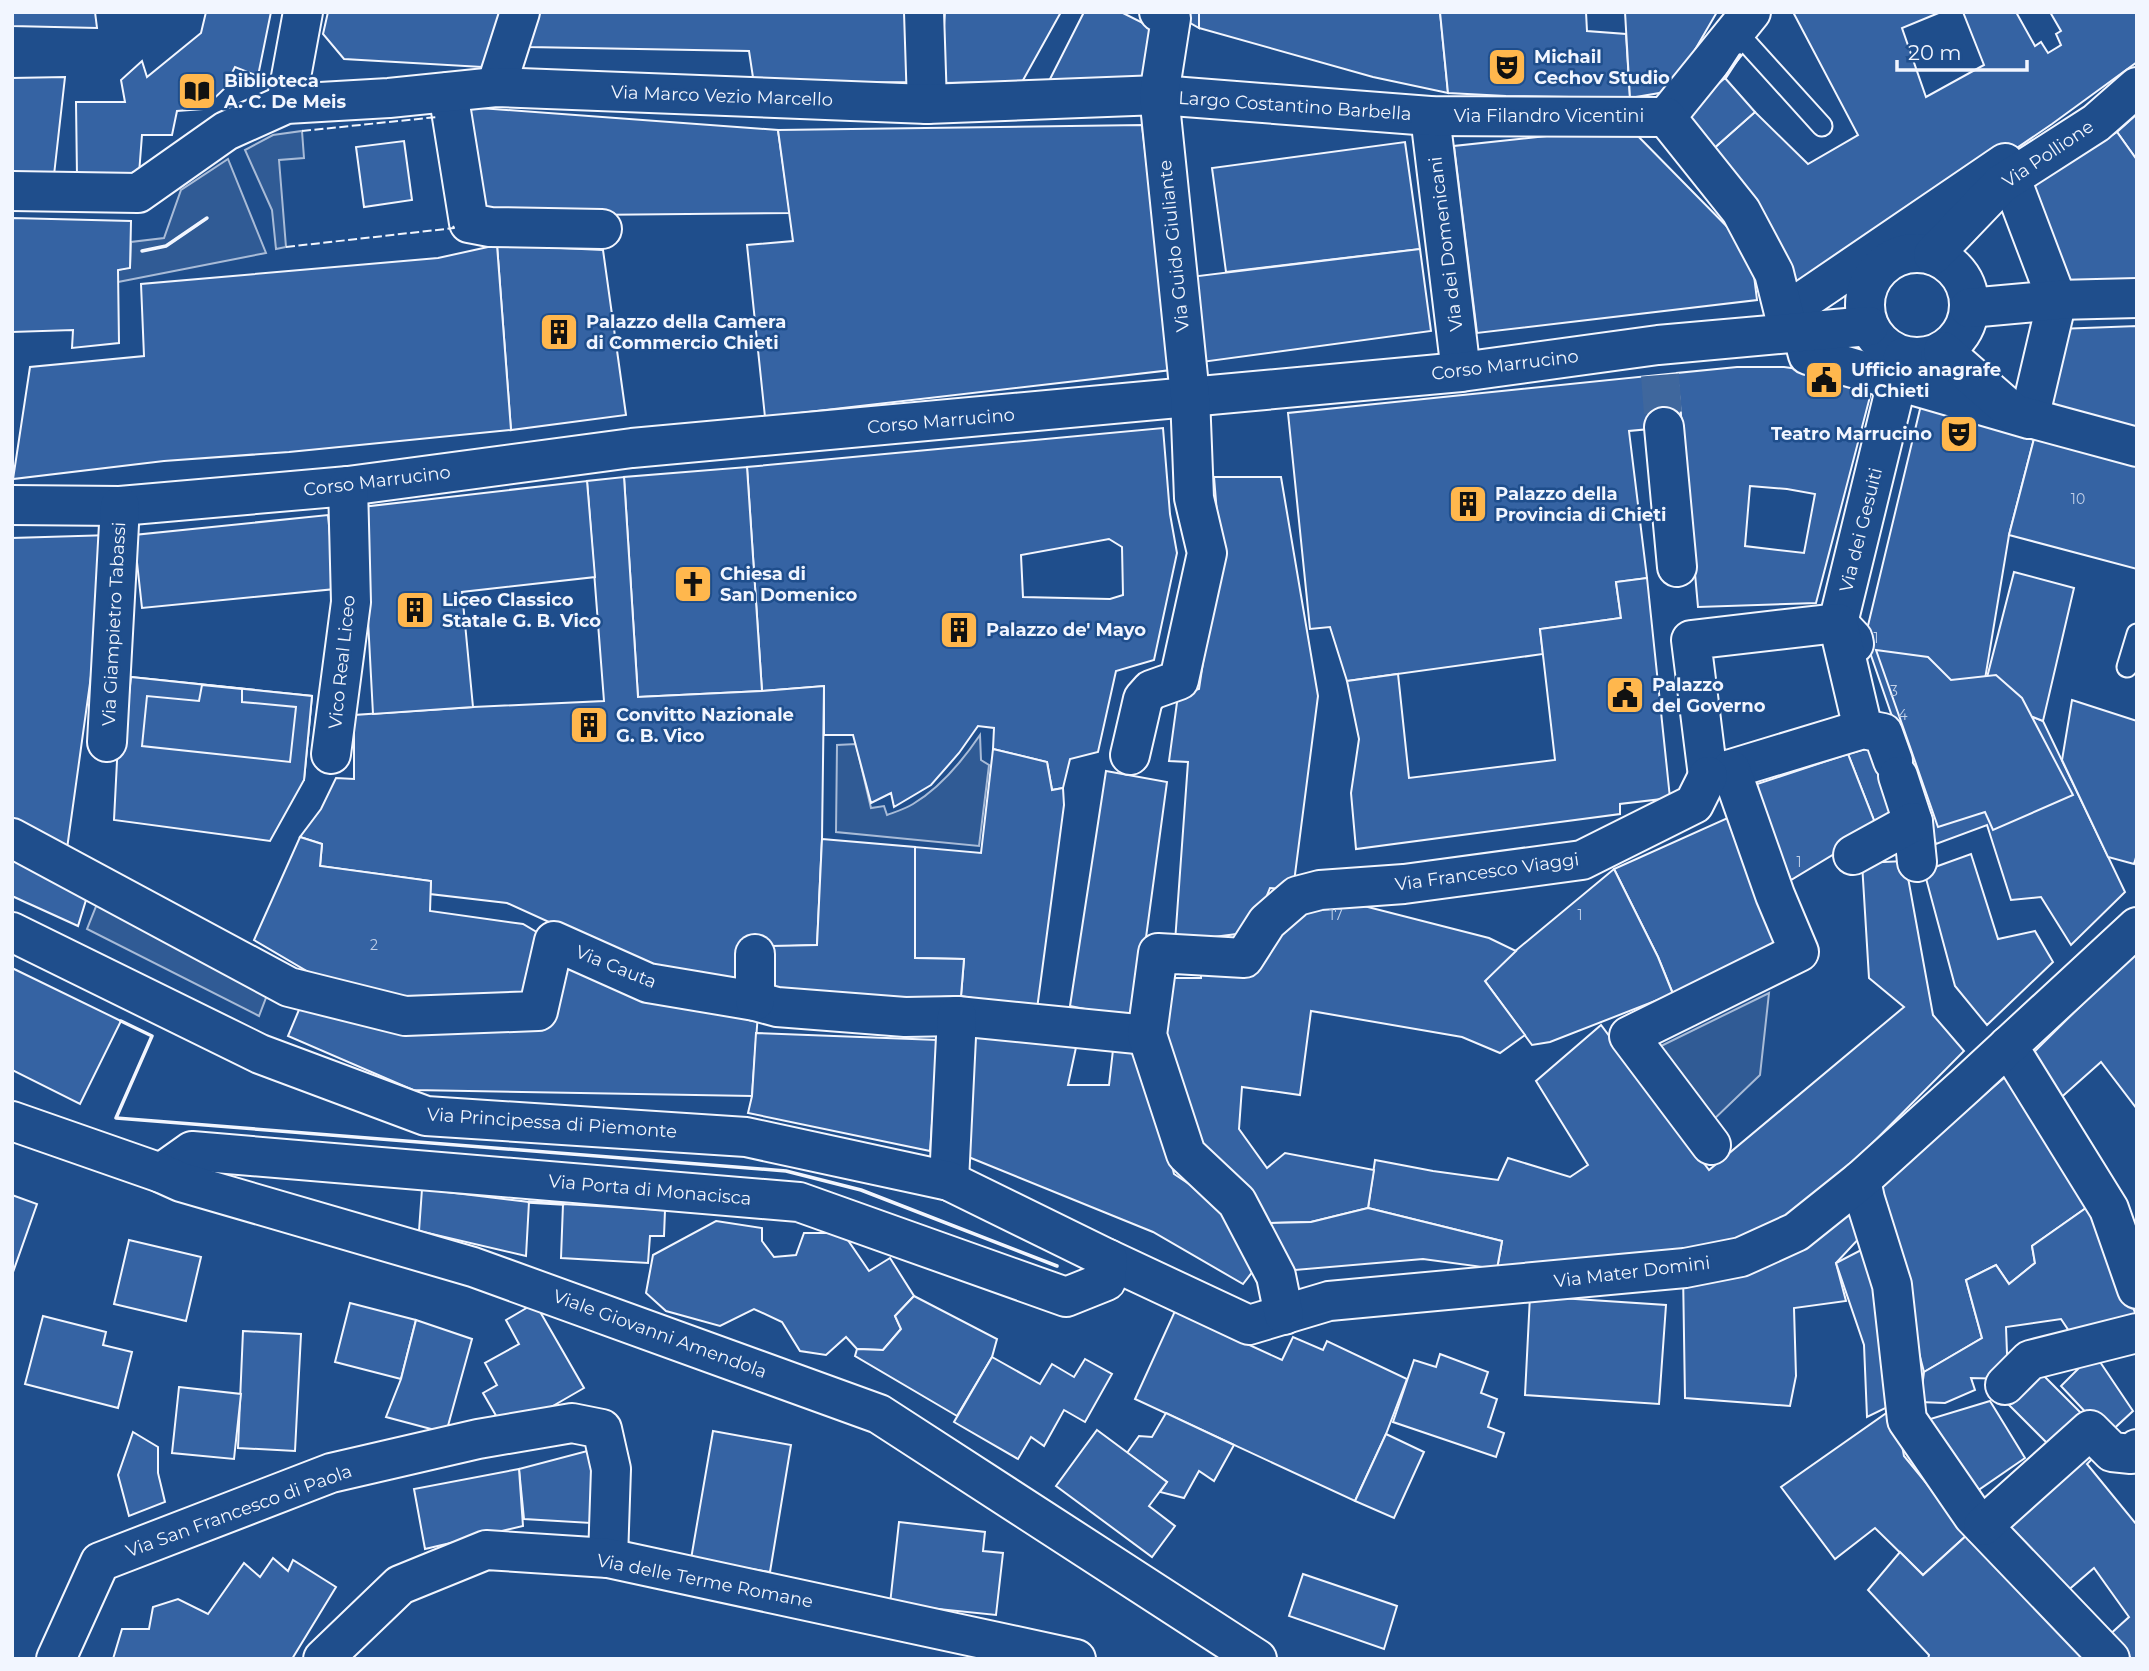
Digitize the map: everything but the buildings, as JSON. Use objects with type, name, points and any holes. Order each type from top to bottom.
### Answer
[{"type":"street","points":[[12,191],[138,193],[226,131],[286,104],[303,12]]},
{"type":"street","points":[[496,87],[520,12]]},
{"type":"street","points":[[924,12],[927,104]]},
{"type":"street","name":"Via Guido Giuliante","points":[[1130,755],[1143,699],[1151,690],[1179,680],[1207,553],[1194,498],[1190,396],[1159,95],[1171,18],[1159,12]]},
{"type":"street","points":[[1666,117],[1743,22]]},
{"type":"street","name":"Via Marco Vezio Marcello","points":[[286,104],[390,98],[496,87],[927,104],[1159,95]]},
{"type":"street","name":"Via Pollione","points":[[1933,255],[2001,184],[2096,122],[2137,87]]},
{"type":"street","points":[[448,92],[469,223],[489,227],[602,229]]},
{"type":"street","name":"Largo Costantino Barbella","points":[[1159,95],[1430,116]]},
{"type":"street","name":"Via Filandro Vicentini","points":[[1430,116],[1666,117],[1741,211],[1774,272],[1796,333]]},
{"type":"street","name":"Via dei Domenicani","points":[[1430,116],[1461,372]]},
{"type":"street","points":[[2005,163],[2057,300],[2029,419],[1900,368],[1808,355],[1796,333],[1794,306],[2005,163]]},
{"type":"street","points":[[1916,252],[1933,255],[1948,263],[1960,275],[1967,291],[1969,308],[1965,325],[1956,340],[1943,351],[1900,368],[1892,352],[1878,340],[1869,326],[1864,309],[1866,291],[1873,276],[1885,263],[1900,255],[1916,252]]},
{"type":"street","points":[[1969,308],[2057,300],[2137,298]]},
{"type":"street","name":"Corso Marrucino","points":[[12,505],[120,506],[348,486],[632,448],[1461,372],[1659,360],[1796,333],[1869,326]]},
{"type":"street","points":[[1943,351],[2015,414],[2137,447]]},
{"type":"street","name":"Via dei Gesuiti","points":[[1838,623],[1900,368]]},
{"type":"street","points":[[1664,427],[1677,567]]},
{"type":"street","name":"Vico Real Liceo","points":[[331,754],[351,602],[348,486]]},
{"type":"street","name":"Via Giampietro Tabassi","points":[[107,742],[120,506]]},
{"type":"street","points":[[1712,1145],[1629,1036],[1799,952],[1720,773],[1691,640],[1838,623],[1913,822],[1917,862]]},
{"type":"street","points":[[1720,773],[1884,750]]},
{"type":"street","name":"Via Francesco Viaggi","points":[[1147,1035],[1158,953],[1244,958],[1266,922],[1297,896],[1320,890],[1405,884],[1582,860],[1694,804],[1720,773]]},
{"type":"street","points":[[1853,855],[1913,822]]},
{"type":"street","name":"Via Cauta","points":[[12,838],[199,936],[289,987],[405,1016],[538,1011],[554,941],[648,984],[777,1007],[905,1017],[957,1016],[1147,1035]]},
{"type":"street","name":"Via Mater Domini","points":[[1108,1259],[1249,1325],[1329,1301],[1685,1268],[1741,1256],[1796,1232],[1861,1180],[2137,927]]},
{"type":"street","name":"Via Principessa di Piemonte","points":[[12,932],[261,1054],[426,1116],[746,1137],[949,1181],[1108,1259]]},
{"type":"street","points":[[755,954],[755,1001]]},
{"type":"street","points":[[949,1181],[957,1016]]},
{"type":"street","points":[[1147,1035],[1186,1154],[1237,1202],[1276,1276],[1284,1315]]},
{"type":"street","points":[[2008,1046],[2109,1209],[2137,1289]]},
{"type":"street","name":"Viale Giovanni Amendola","points":[[12,1121],[181,1182],[472,1267],[879,1414],[1257,1659]]},
{"type":"street","name":"Via Porta di Monacisca","points":[[161,1173],[192,1151],[799,1202],[1066,1297],[1106,1280],[1108,1259]]},
{"type":"street","points":[[1861,1180],[1892,1285],[1906,1420],[1973,1516],[2110,1659]]},
{"type":"street","points":[[2005,1385],[2030,1360],[2137,1333]]},
{"type":"street","name":"Via San Francesco di Paola","points":[[56,1659],[100,1562],[331,1473],[478,1439],[572,1423],[602,1429],[611,1469],[608,1558]]},
{"type":"street","points":[[1983,1526],[2090,1430],[2112,1452],[2135,1454]]},
{"type":"street","name":"Via delle Terme Romane","points":[[323,1659],[400,1585],[486,1550],[608,1558],[1076,1659]]},
{"type":"lane","points":[[1743,22],[1822,126]]},
{"type":"lane","points":[[2127,667],[2137,634]]},
{"type":"shaded area","points":[[302,131],[304,158],[279,160],[286,247],[276,249],[272,210],[245,150],[273,135]]},
{"type":"shaded area","points":[[228,159],[266,253],[118,282],[118,270],[130,267],[131,242],[164,238],[181,190]]},
{"type":"shaded area","points":[[980,735],[981,760],[989,765],[979,846],[836,832],[837,745],[856,744],[871,808],[884,806],[887,815],[910,806],[942,782]]},
{"type":"shaded area","points":[[101,894],[272,982],[259,1016],[87,929]]},
{"type":"shaded area","points":[[1769,993],[1760,1075],[1708,1125],[1661,1046]]},
{"type":"tunnel","points":[[1660,375],[1664,427]]},
{"type":"fence","points":[[302,131],[437,117]]},
{"type":"fence","points":[[286,247],[454,228],[453,226]]},
{"type":"wall","points":[[1725,78],[1740,55]]},
{"type":"wall","points":[[142,251],[166,246],[207,218]]},
{"type":"wall","points":[[121,1021],[152,1036],[116,1118],[786,1171],[861,1190],[1057,1266]]},
{"type":"wall","points":[[529,1202],[563,1204]]},
{"type":"place","name":"Michail Cechov Studio","points":[[1507,67]]},
{"type":"place","name":"Biblioteca A. C. De Meis","points":[[197,91]]},
{"type":"place","name":"Palazzo della Camera di Commercio Chieti","points":[[559,332]]},
{"type":"place","name":"Ufficio anagrafe di Chieti","points":[[1824,380]]},
{"type":"place","name":"Teatro Marrucino","points":[[1959,434]]},
{"type":"place","name":"Palazzo della Provincia di Chieti","points":[[1468,504]]},
{"type":"place","name":"Chiesa di San Domenico","points":[[693,584]]},
{"type":"place","name":"Liceo Classico Statale G. B. Vico","points":[[415,610]]},
{"type":"place","name":"Palazzo de' Mayo","points":[[959,630]]},
{"type":"place","name":"Palazzo del Governo","points":[[1625,695]]},
{"type":"place","name":"Convitto Nazionale G. B. Vico","points":[[589,725]]}]
